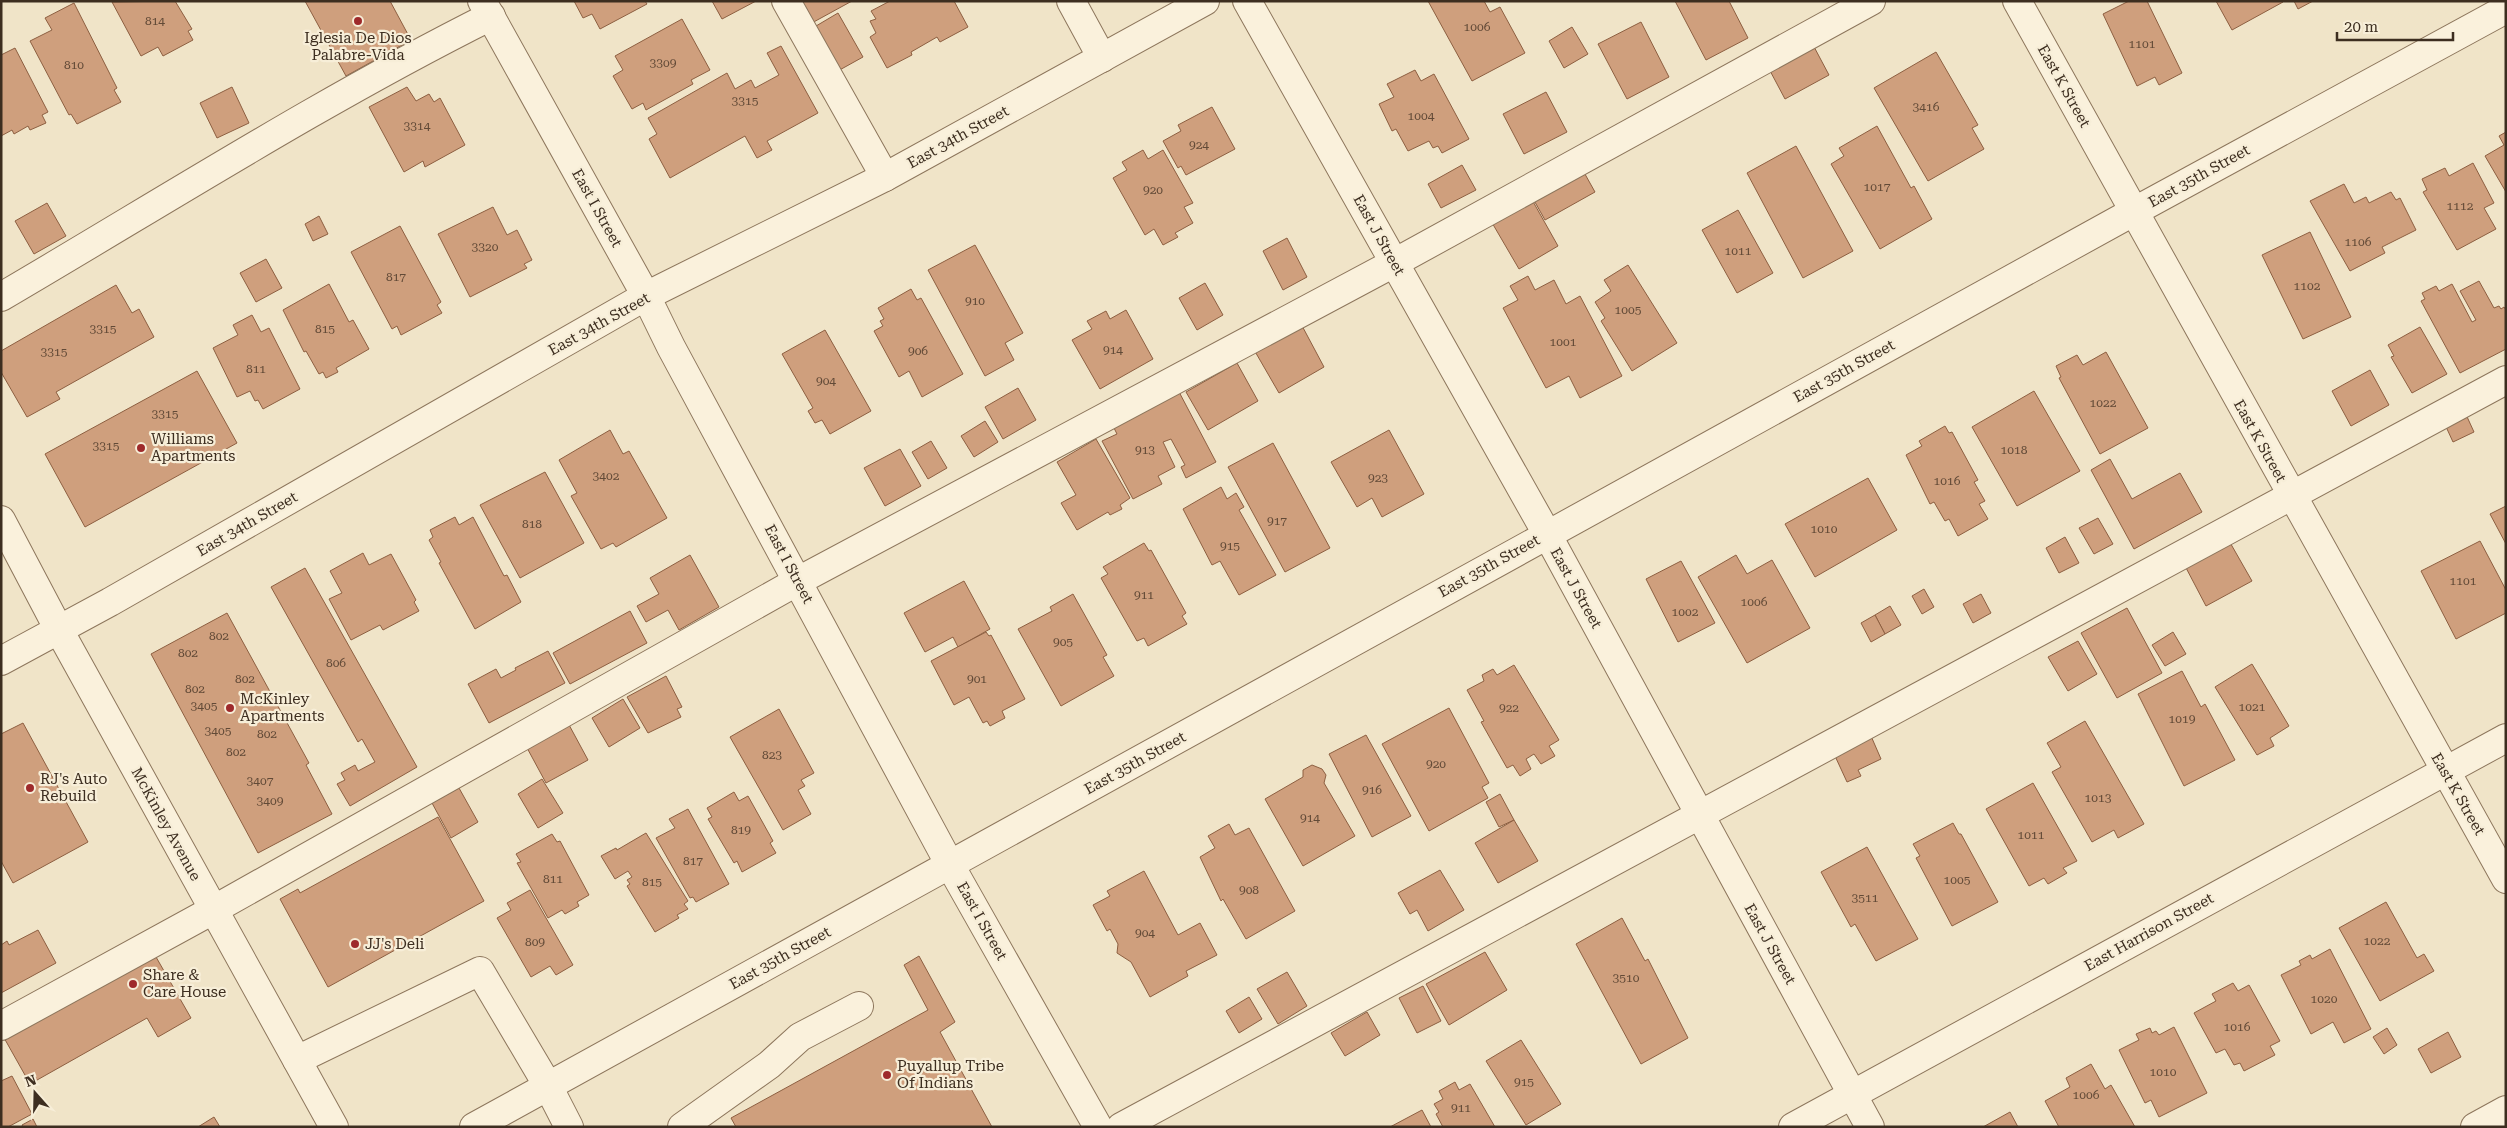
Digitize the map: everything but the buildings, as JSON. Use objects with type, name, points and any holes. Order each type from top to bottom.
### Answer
[{"type":"street","points":[[786,1],[885,177]]},
{"type":"street","points":[[1071,1],[1102,58]]},
{"type":"street","name":"East 34th Street","points":[[1,662],[646,296],[885,177],[1205,1]]},
{"type":"street","name":"East J Street","points":[[1247,1],[1547,534],[1870,1127]]},
{"type":"street","points":[[1,1026],[213,910],[798,581],[1394,263],[1871,1]]},
{"type":"street","name":"East K Street","points":[[2017,1],[2506,879]]},
{"type":"street","points":[[1,297],[309,116],[436,44],[487,9]]},
{"type":"street","name":"East I Street","points":[[487,9],[646,296],[671,347],[950,865],[1098,1127]]},
{"type":"street","name":"East 35th Street","points":[[474,1127],[1547,534],[2506,9]]},
{"type":"street","points":[[1121,1127],[2506,380]]},
{"type":"street","name":"McKinley Avenue","points":[[1,520],[59,630],[334,1127]]},
{"type":"street","name":"East Harrison Street","points":[[1793,1127],[2506,738]]},
{"type":"street","points":[[297,1060],[480,971],[548,1086],[569,1127]]},
{"type":"street","points":[[682,1127],[769,1065],[800,1037],[859,1006]]},
{"type":"street","points":[[2475,1127],[2506,1110]]},
{"type":"place","name":"Iglesia De Dios Palabre-Vida","points":[[358,21]]},
{"type":"place","name":"Williams Apartments","points":[[141,448]]},
{"type":"place","name":"McKinley Apartments","points":[[230,708]]},
{"type":"place","name":"RJ's Auto Rebuild","points":[[30,788]]},
{"type":"place","name":"JJ's Deli","points":[[355,944]]},
{"type":"place","name":"Share & Care House","points":[[133,984]]},
{"type":"place","name":"Puyallup Tribe Of Indians","points":[[887,1075]]}]
